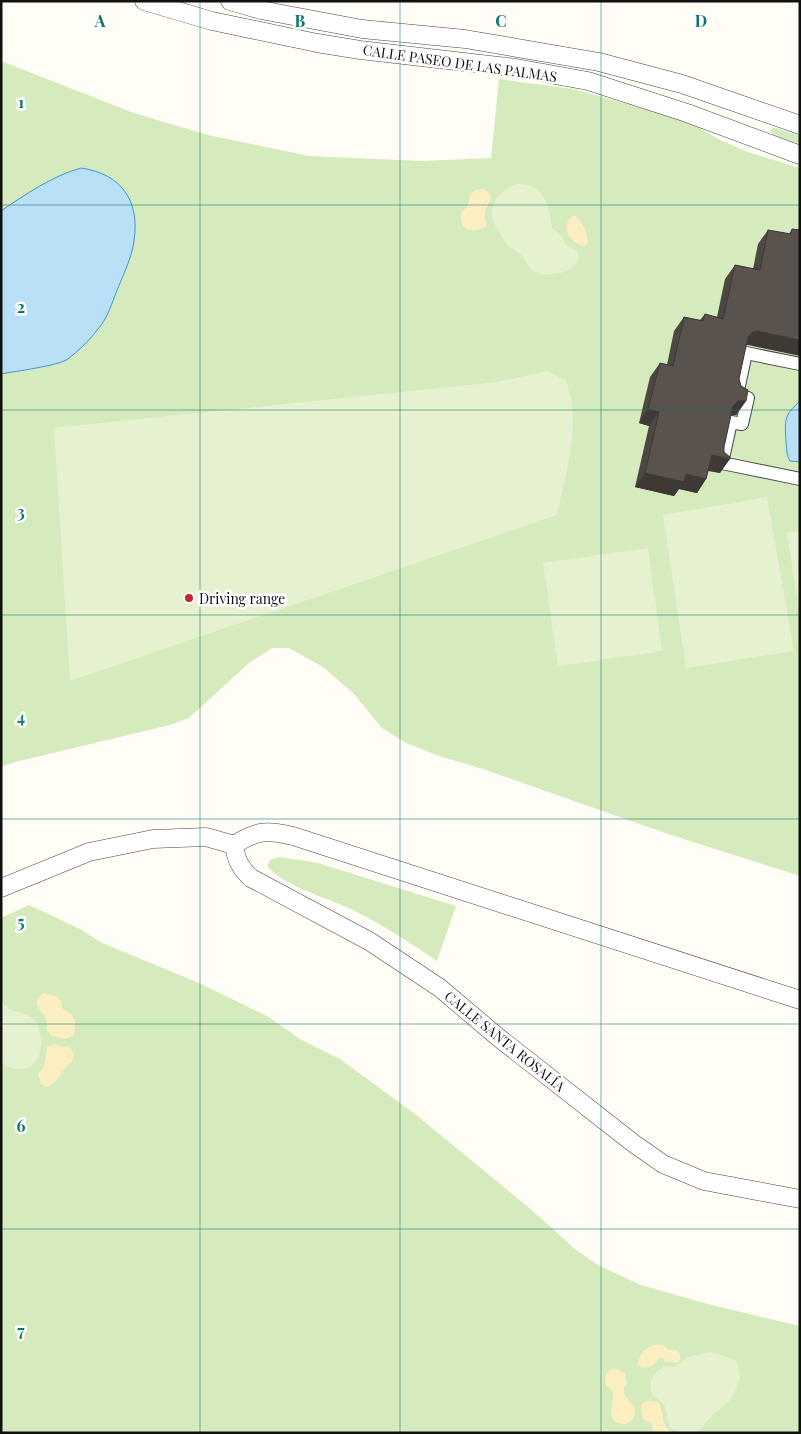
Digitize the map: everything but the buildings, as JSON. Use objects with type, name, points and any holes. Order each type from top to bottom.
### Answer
[{"type":"street","name":"CALLE PASEO DE LAS PALMAS","points":[[144,1],[212,20],[317,43],[360,50],[516,68],[588,82],[687,113],[800,154]]},
{"type":"street","name":"CALLE PASEO DE LAS PALMAS","points":[[230,1],[260,10],[353,27],[465,39],[599,62],[682,84],[800,125]]},
{"type":"street","points":[[800,364],[746,353],[737,395],[748,398],[742,424],[731,422],[722,463],[800,479]]},
{"type":"street","points":[[1,888],[89,852],[153,839],[206,837],[234,845],[250,835],[262,831],[276,832],[800,1000]]},
{"type":"street","name":"CALLE SANTA ROSALÍA","points":[[234,845],[236,858],[242,869],[251,878],[369,941],[440,988],[531,1063],[633,1143],[663,1164],[704,1181],[800,1199]]},
{"type":"green space","points":[[1,61],[134,113],[208,135],[309,156],[422,161],[491,158],[499,79],[573,89],[628,104],[691,123],[720,140],[748,152],[800,168],[800,876],[665,833],[406,743],[382,728],[354,694],[323,667],[289,648],[272,648],[249,663],[189,718],[170,725],[1,767]]},
{"type":"green space","points":[[772,128],[800,136],[800,147],[775,138],[770,131]]},
{"type":"green space","points":[[518,184],[527,185],[540,192],[547,204],[552,228],[560,234],[567,246],[577,251],[578,259],[570,269],[554,274],[538,273],[532,270],[522,256],[508,245],[499,232],[492,218],[493,206],[503,192]]},
{"type":"green space","name":"Driving range","points":[[548,371],[566,381],[573,414],[571,448],[557,515],[70,681],[54,428],[497,382]]},
{"type":"green space","points":[[767,497],[794,651],[686,668],[663,515]]},
{"type":"green space","points":[[800,531],[800,615],[787,533]]},
{"type":"green space","points":[[648,548],[662,651],[558,666],[543,563]]},
{"type":"green space","points":[[279,857],[318,863],[456,906],[437,961],[362,915],[284,880],[267,866],[270,860]]},
{"type":"green space","points":[[29,905],[80,929],[102,943],[197,982],[269,1017],[300,1039],[340,1059],[415,1114],[533,1211],[575,1249],[598,1265],[641,1285],[708,1304],[800,1326],[800,1433],[1,1433],[1,918]]},
{"type":"green space","points":[[1,1001],[6,1007],[32,1018],[38,1026],[41,1042],[40,1050],[34,1063],[28,1068],[20,1069],[1,1063]]},
{"type":"green space","points":[[710,1352],[734,1359],[738,1365],[740,1376],[737,1388],[730,1400],[696,1433],[680,1433],[670,1428],[665,1407],[653,1396],[652,1379],[664,1366],[675,1367],[688,1357]]},
{"type":"sand","points":[[481,189],[490,193],[491,197],[485,211],[486,227],[475,230],[466,229],[462,222],[462,211],[467,205],[471,193]]},
{"type":"sand","points":[[571,216],[576,216],[583,225],[588,244],[584,246],[571,239],[567,226]]},
{"type":"sand","points":[[43,993],[58,997],[62,1003],[62,1008],[71,1014],[75,1020],[74,1035],[66,1039],[51,1036],[47,1029],[45,1015],[39,1010],[37,1004],[38,999]]},
{"type":"sand","points":[[55,1044],[62,1047],[70,1047],[74,1054],[72,1062],[47,1087],[41,1084],[38,1074],[44,1067],[47,1047]]},
{"type":"sand","points":[[661,1344],[668,1350],[677,1350],[680,1354],[680,1360],[677,1363],[665,1362],[663,1358],[650,1367],[642,1368],[638,1364],[643,1352],[649,1347]]},
{"type":"sand","points":[[610,1369],[618,1369],[625,1373],[627,1383],[624,1387],[624,1394],[635,1408],[633,1419],[626,1424],[617,1423],[612,1416],[613,1394],[606,1386],[606,1375]]},
{"type":"sand","points":[[647,1401],[658,1402],[664,1422],[673,1433],[653,1433],[652,1424],[643,1419],[641,1409],[642,1404]]},
{"type":"water","points":[[81,168],[107,176],[117,183],[131,202],[134,214],[133,247],[110,310],[105,320],[91,337],[63,362],[1,374],[1,211],[50,181]]},
{"type":"water","points":[[800,401],[800,462],[790,461],[789,459],[785,429],[786,419],[790,411]]},
{"type":"place","name":"Driving range","points":[[189,598]]}]
